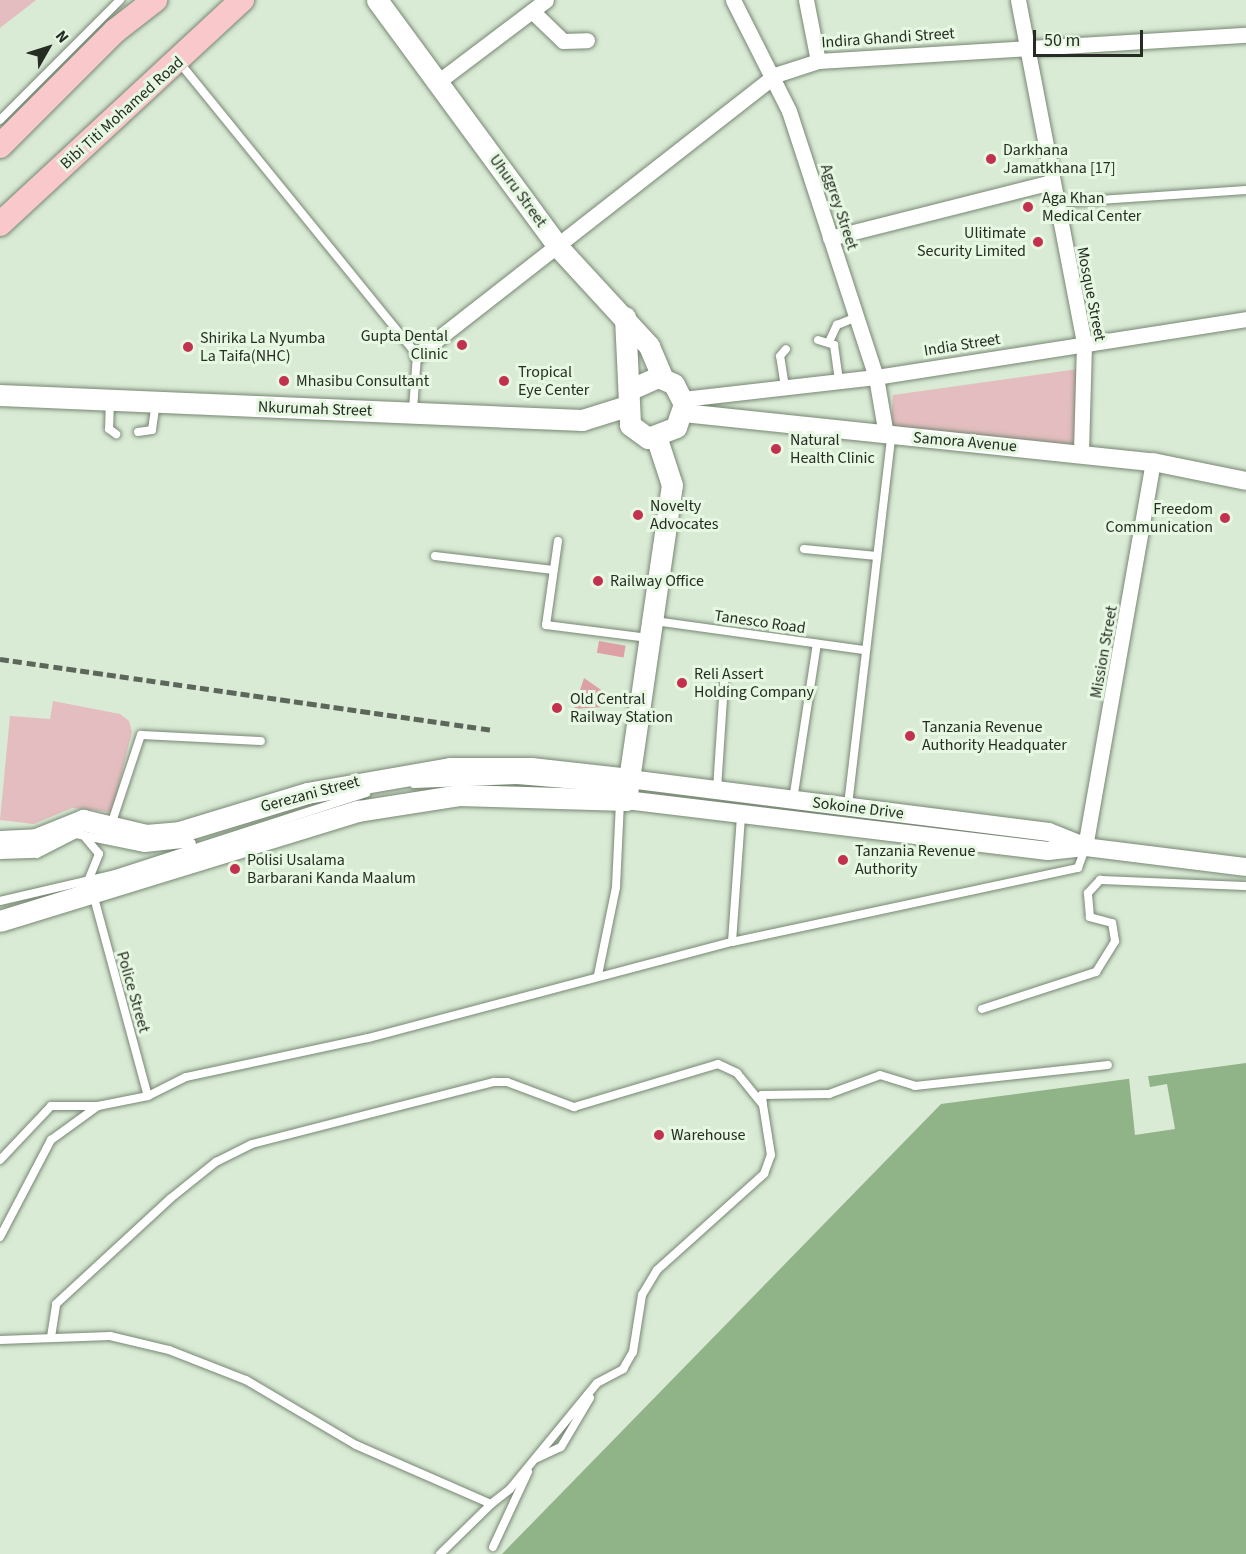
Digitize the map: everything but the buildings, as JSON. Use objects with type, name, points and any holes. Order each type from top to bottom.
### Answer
[{"type":"highway","points":[[0,146],[115,31],[156,0]]},
{"type":"highway","name":"Bibi Titi Mohamed Road","points":[[0,224],[242,0]]},
{"type":"main road","name":"Uhuru Street","points":[[377,0],[439,81],[559,248],[649,346],[662,377]]},
{"type":"main road","points":[[624,317],[629,407],[657,439],[672,485],[625,792]]},
{"type":"main road","points":[[629,407],[645,379],[662,377],[674,384],[683,406],[676,427],[657,439]]},
{"type":"main road","name":"Nkurumah Street","points":[[0,395],[582,420],[629,407]]},
{"type":"main road","name":"Gerezani Street","points":[[0,841],[36,839],[72,821],[110,826],[146,835],[179,832],[307,793],[450,768],[531,768],[625,792]]},
{"type":"main road","name":"Gerezani Street","points":[[0,921],[86,889],[228,848],[410,801],[493,794],[625,792]]},
{"type":"street","points":[[439,81],[546,0]]},
{"type":"street","name":"Aggrey Street","points":[[733,0],[775,75],[876,377],[888,436]]},
{"type":"street","points":[[806,0],[818,61]]},
{"type":"street","name":"Mosque Street","points":[[1018,0],[1055,203],[1084,344],[1081,454]]},
{"type":"street","points":[[532,11],[563,41],[586,40]]},
{"type":"street","name":"Indira Ghandi Street","points":[[417,355],[559,248],[775,75],[818,61],[1027,46],[1246,35]]},
{"type":"street","points":[[830,238],[1051,182]]},
{"type":"street","name":"India Street","points":[[683,406],[785,387],[876,377],[1246,319]]},
{"type":"street","name":"Samora Avenue","points":[[683,406],[888,436],[1153,462],[1246,481]]},
{"type":"street","name":"Mission Street","points":[[1085,847],[1153,462]]},
{"type":"street","name":"Sokoine Drive","points":[[625,792],[717,790],[1049,832],[1085,847]]},
{"type":"street","name":"Sokoine Drive","points":[[625,792],[741,813],[1048,851],[1085,847],[1246,867]]},
{"type":"lane","points":[[0,120],[120,0]]},
{"type":"lane","points":[[178,61],[417,355],[412,413]]},
{"type":"lane","points":[[1055,203],[1246,190]]},
{"type":"lane","points":[[839,382],[829,342],[837,325],[856,317]]},
{"type":"lane","points":[[818,340],[829,342]]},
{"type":"lane","points":[[785,387],[780,356],[786,348]]},
{"type":"lane","points":[[110,400],[109,429],[116,434]]},
{"type":"lane","points":[[138,432],[153,429],[156,402]]},
{"type":"lane","points":[[848,807],[877,556],[888,436]]},
{"type":"lane","points":[[435,556],[553,570],[558,541]]},
{"type":"lane","points":[[804,549],[877,556]]},
{"type":"lane","name":"Tanesco Road","points":[[553,570],[546,618],[549,627],[650,629],[865,650]]},
{"type":"lane","points":[[792,800],[818,644]]},
{"type":"lane","points":[[717,790],[724,683]]},
{"type":"lane","points":[[110,826],[119,815],[141,735],[261,741]]},
{"type":"lane","points":[[0,901],[86,889],[217,838],[314,806],[416,784],[517,780],[625,792],[616,887],[598,975]]},
{"type":"lane","points":[[732,942],[741,813]]},
{"type":"lane","points":[[0,855],[37,854],[76,834],[145,848],[217,838]]},
{"type":"lane","points":[[76,834],[91,840],[99,854],[97,870],[86,889]]},
{"type":"lane","points":[[0,1160],[51,1106],[98,1106],[148,1096],[186,1077],[368,1038],[598,975],[732,942],[1078,868],[1085,847]]},
{"type":"lane","points":[[982,1009],[1096,972],[1115,941],[1112,923],[1090,916],[1088,893],[1100,880],[1246,886]]},
{"type":"lane","name":"Police Street","points":[[86,889],[148,1096]]},
{"type":"lane","points":[[51,1336],[56,1304],[171,1198],[216,1162],[252,1144],[494,1082],[583,1106],[718,1064],[737,1073],[763,1105]]},
{"type":"lane","points":[[440,1554],[491,1504],[510,1489],[597,1383],[623,1369],[633,1352],[635,1318],[648,1281],[764,1174],[771,1155],[762,1095],[829,1094],[880,1075],[915,1086],[1108,1065]]},
{"type":"lane","points":[[0,1236],[51,1140],[98,1106]]},
{"type":"lane","points":[[0,1340],[51,1336],[141,1342],[220,1368],[356,1445],[491,1504]]},
{"type":"lane","points":[[493,1547],[531,1461],[561,1447],[597,1383]]},
{"type":"shaded area","points":[[0,0],[36,0],[0,28]]},
{"type":"shaded area","points":[[1078,369],[1077,445],[891,428],[893,395]]},
{"type":"shaded area","points":[[599,641],[626,646],[624,658],[597,653]]},
{"type":"shaded area","points":[[584,678],[604,692],[602,707],[574,709]]},
{"type":"shaded area","points":[[53,701],[120,714],[129,721],[132,732],[112,812],[72,808],[34,824],[0,820],[10,716],[50,719]]},
{"type":"shaded area","points":[[1246,1063],[1246,1554],[502,1554],[941,1104]]},
{"type":"pier","points":[[1148,1076],[1150,1087],[1167,1084],[1175,1129],[1135,1135],[1129,1078]]},
{"type":"railway","points":[[0,659],[493,730]]},
{"type":"place","name":"Darkhana Jamatkhana [17]","points":[[991,159]]},
{"type":"place","name":"Aga Khan Medical Center","points":[[1028,207]]},
{"type":"place","name":"Ulitimate Security Limited","points":[[1038,242]]},
{"type":"place","name":"Gupta Dental Clinic","points":[[462,345]]},
{"type":"place","name":"Shirika La Nyumba La Taifa(NHC)","points":[[188,347]]},
{"type":"place","name":"Mhasibu Consultant","points":[[284,381]]},
{"type":"place","name":"Tropical Eye Center","points":[[504,381]]},
{"type":"place","name":"Natural Health Clinic","points":[[776,449]]},
{"type":"place","name":"Novelty Advocates","points":[[638,515]]},
{"type":"place","name":"Freedom Communication","points":[[1225,518]]},
{"type":"place","name":"Railway Office","points":[[598,581]]},
{"type":"place","name":"Reli Assert Holding Company","points":[[682,683]]},
{"type":"place","name":"Old Central Railway Station","points":[[557,708]]},
{"type":"place","name":"Tanzania Revenue Authority Headquater","points":[[910,736]]},
{"type":"place","name":"Tanzania Revenue Authority","points":[[843,860]]},
{"type":"place","name":"Polisi Usalama Barbarani Kanda Maalum","points":[[235,869]]},
{"type":"place","name":"Warehouse","points":[[659,1135]]}]
